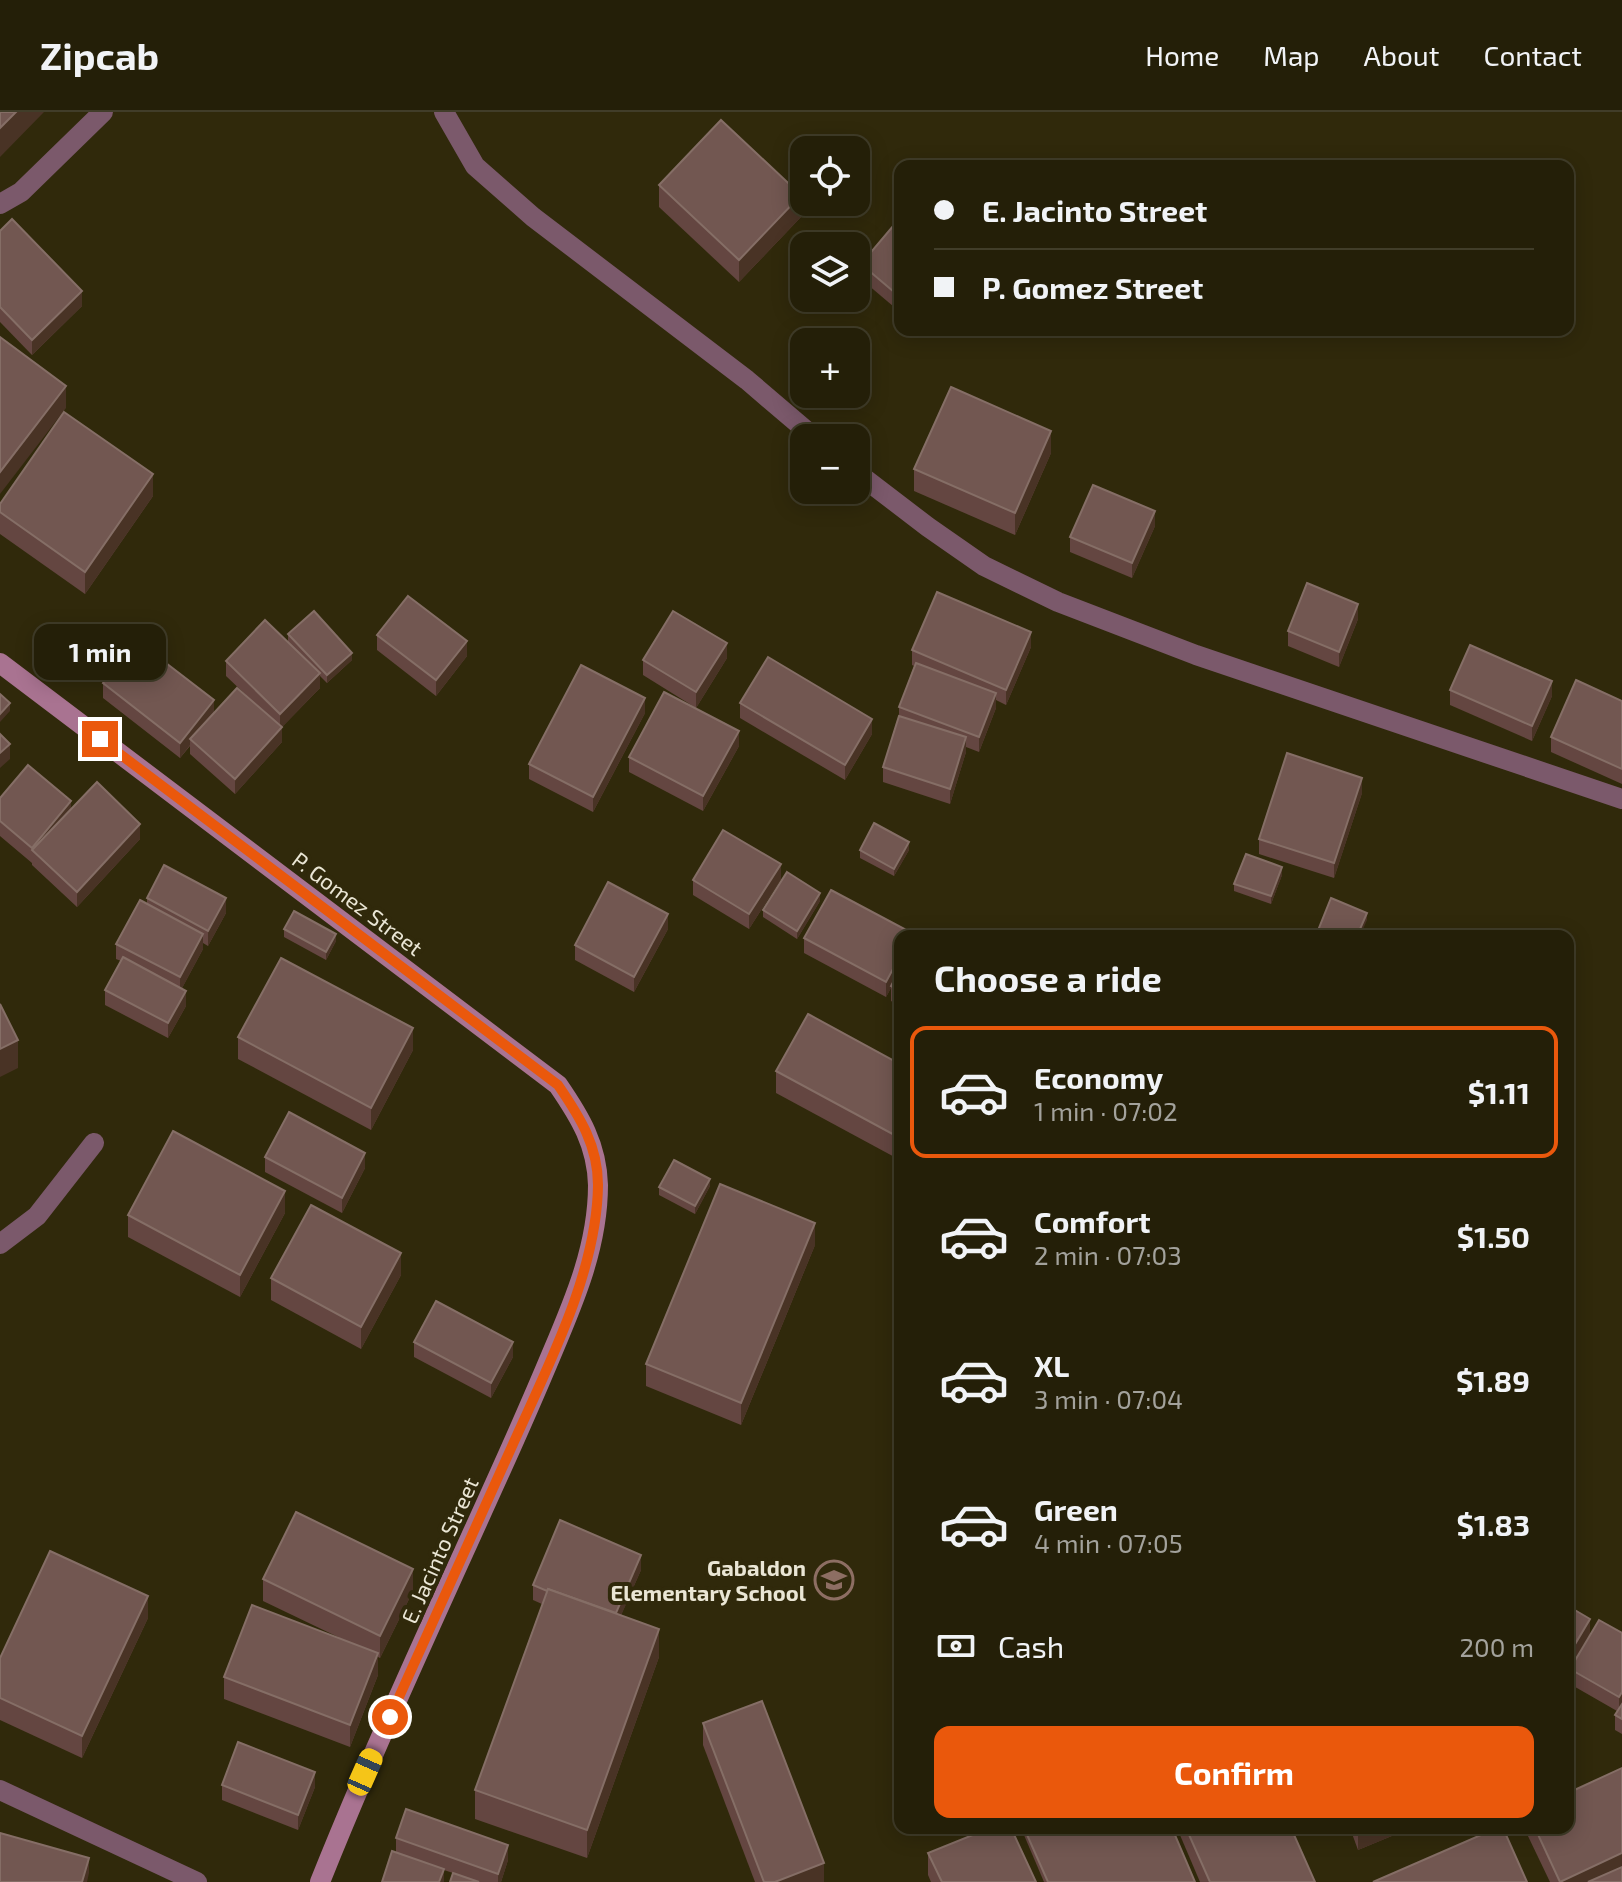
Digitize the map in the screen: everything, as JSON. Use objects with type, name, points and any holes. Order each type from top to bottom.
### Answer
[{"type":"main road","name":"P. Gomez Street","points":[[0,663],[558,1085],[582,1119],[595,1152],[598,1185],[594,1236]]},
{"type":"main road","name":"E. Jacinto Street","points":[[320,1882],[353,1799],[525,1416],[580,1286],[594,1236]]},
{"type":"street","points":[[0,204],[21,192],[103,112]]},
{"type":"street","points":[[444,112],[475,166],[533,217],[747,380],[799,424]]},
{"type":"street","points":[[870,483],[984,566],[1058,602],[1196,655],[1622,799]]},
{"type":"street","points":[[0,1244],[37,1216],[94,1143]]},
{"type":"street","points":[[0,1790],[197,1882]]},
{"type":"building","points":[[0,112],[16,112],[0,128]]},
{"type":"building","points":[[721,120],[790,185],[790,207],[739,260],[659,185]]},
{"type":"building","points":[[12,219],[82,291],[32,340],[0,307],[0,231]]},
{"type":"building","points":[[894,225],[894,292],[870,272],[870,253]]},
{"type":"building","points":[[0,337],[66,386],[0,472]]},
{"type":"building","points":[[951,387],[1051,431],[1015,513],[914,469]]},
{"type":"building","points":[[64,412],[153,474],[85,572],[0,512],[0,504]]},
{"type":"building","points":[[1093,485],[1155,511],[1132,563],[1070,537]]},
{"type":"building","points":[[1307,583],[1358,604],[1339,652],[1288,631]]},
{"type":"building","points":[[937,592],[1031,632],[1006,690],[912,650]]},
{"type":"building","points":[[408,596],[467,641],[436,680],[377,635]]},
{"type":"building","points":[[314,611],[352,653],[327,675],[288,634]]},
{"type":"building","points":[[673,611],[727,643],[696,692],[643,660]]},
{"type":"building","points":[[265,620],[320,673],[280,714],[226,661]]},
{"type":"building","points":[[136,640],[214,700],[180,743],[103,683]]},
{"type":"building","points":[[1470,645],[1552,681],[1532,726],[1450,690]]},
{"type":"building","points":[[768,657],[872,719],[845,765],[740,703]]},
{"type":"building","points":[[916,663],[996,693],[979,737],[899,707]]},
{"type":"building","points":[[581,665],[645,698],[593,797],[529,764]]},
{"type":"building","points":[[1576,680],[1622,701],[1622,769],[1551,737]]},
{"type":"building","points":[[237,688],[282,727],[235,779],[190,739]]},
{"type":"building","points":[[664,692],[739,731],[703,796],[629,757]]},
{"type":"building","points":[[0,694],[10,703],[0,714]]},
{"type":"building","points":[[899,716],[966,737],[950,789],[883,767]]},
{"type":"building","points":[[0,734],[10,744],[0,753]]},
{"type":"building","points":[[1287,753],[1362,778],[1334,863],[1259,839]]},
{"type":"building","points":[[28,765],[71,801],[32,848],[0,821],[0,798]]},
{"type":"building","points":[[97,782],[140,824],[77,892],[32,850]]},
{"type":"building","points":[[874,823],[909,842],[894,869],[860,850]]},
{"type":"building","points":[[723,830],[781,864],[749,914],[693,880]]},
{"type":"building","points":[[1246,854],[1282,867],[1271,896],[1234,884]]},
{"type":"building","points":[[164,865],[226,898],[208,931],[147,898]]},
{"type":"building","points":[[787,872],[820,893],[797,931],[763,910]]},
{"type":"building","points":[[608,882],[668,914],[634,977],[575,945]]},
{"type":"building","points":[[831,890],[906,930],[894,930],[894,967],[886,982],[804,938]]},
{"type":"building","points":[[1331,898],[1367,913],[1360,930],[1318,930]]},
{"type":"building","points":[[140,900],[203,934],[180,977],[116,944]]},
{"type":"building","points":[[294,911],[336,934],[326,952],[284,929]]},
{"type":"building","points":[[123,957],[186,991],[168,1023],[105,990]]},
{"type":"building","points":[[281,958],[413,1028],[371,1108],[238,1037]]},
{"type":"building","points":[[0,1004],[18,1040],[0,1049]]},
{"type":"building","points":[[808,1014],[894,1061],[894,1135],[776,1071]]},
{"type":"building","points":[[289,1112],[365,1153],[342,1198],[265,1157]]},
{"type":"building","points":[[173,1131],[285,1191],[240,1275],[128,1215]]},
{"type":"building","points":[[674,1160],[710,1179],[695,1206],[659,1187]]},
{"type":"building","points":[[720,1184],[815,1223],[741,1403],[646,1364]]},
{"type":"building","points":[[311,1205],[401,1253],[361,1327],[271,1278]]},
{"type":"building","points":[[436,1301],[513,1342],[491,1383],[414,1342]]},
{"type":"building","points":[[296,1512],[413,1569],[380,1636],[263,1579]]},
{"type":"building","points":[[560,1520],[641,1555],[616,1613],[533,1585]]},
{"type":"building","points":[[50,1551],[148,1596],[82,1736],[0,1698],[0,1658]]},
{"type":"building","points":[[548,1589],[659,1629],[587,1830],[475,1790]]},
{"type":"building","points":[[252,1605],[378,1653],[350,1725],[224,1677]]},
{"type":"building","points":[[1574,1610],[1590,1619],[1574,1646]]},
{"type":"building","points":[[1599,1620],[1622,1633],[1622,1692],[1619,1697],[1574,1671],[1574,1662]]},
{"type":"building","points":[[762,1701],[824,1863],[775,1882],[764,1882],[703,1723]]},
{"type":"building","points":[[1622,1704],[1622,1719],[1615,1715]]},
{"type":"building","points":[[238,1742],[315,1772],[298,1815],[222,1785]]},
{"type":"building","points":[[1622,1768],[1622,1853],[1560,1882],[1538,1834],[1574,1834],[1574,1790]]},
{"type":"building","points":[[406,1809],[508,1845],[498,1874],[396,1838]]},
{"type":"building","points":[[0,1833],[89,1858],[82,1882],[0,1882]]},
{"type":"building","points":[[975,1834],[1014,1834],[1036,1882],[942,1882],[928,1853]]},
{"type":"building","points":[[1027,1834],[1175,1834],[1195,1882],[1048,1882]]},
{"type":"building","points":[[1189,1834],[1294,1834],[1315,1882],[1210,1882]]},
{"type":"building","points":[[1483,1834],[1506,1834],[1527,1882],[1373,1882]]},
{"type":"building","points":[[392,1851],[444,1869],[439,1882],[382,1882]]},
{"type":"building","points":[[1622,1867],[1622,1882],[1588,1882]]},
{"type":"building","points":[[453,1873],[479,1882],[450,1882]]},
{"type":"place","name":"Gabaldon Elementary School","points":[[834,1580]]},
{"type":"route","points":[[100,739],[558,1085],[582,1119],[595,1152],[598,1185],[594,1236],[580,1286],[390,1717]]}]
